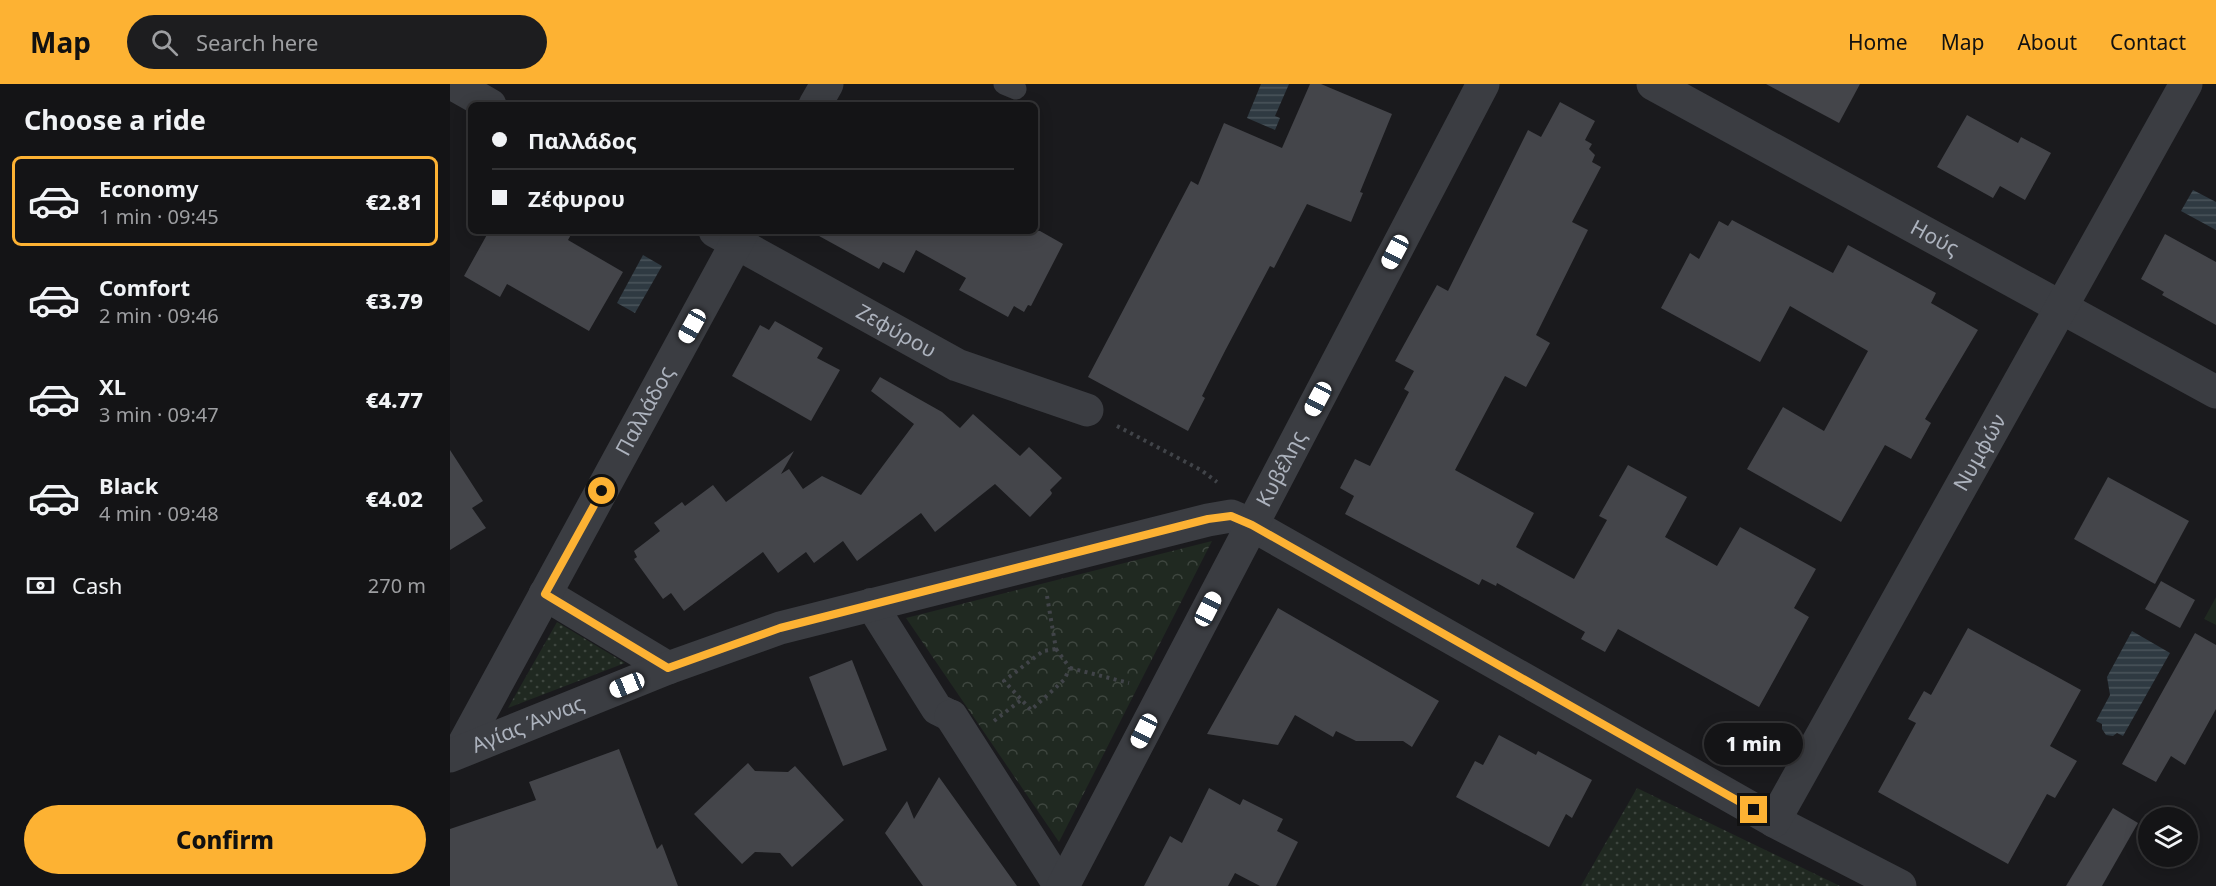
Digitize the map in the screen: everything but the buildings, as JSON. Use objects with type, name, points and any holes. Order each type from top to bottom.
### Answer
[{"type":"street","points":[[453,84],[485,102]]},
{"type":"street","points":[[817,102],[827,84]]},
{"type":"street","name":"Κυβέλης","points":[[1062,886],[1164,693],[1241,520],[1483,84]]},
{"type":"street","name":"Ηούς","points":[[1653,84],[2061,305],[2216,392]]},
{"type":"street","name":"Νυμφών","points":[[1774,821],[2186,84]]},
{"type":"street","name":"Ζεφύρου","points":[[732,235],[957,365],[1087,410]]},
{"type":"street","name":"Παλλάδος","points":[[455,754],[545,594],[732,235]]},
{"type":"street","name":"Αγίας Άννας","points":[[455,754],[668,668],[780,628],[1208,519],[1241,520]]},
{"type":"street","points":[[1241,520],[1774,821],[1900,886]]},
{"type":"street","points":[[545,594],[668,668]]},
{"type":"street","points":[[872,604],[937,709],[951,716],[1062,886]]},
{"type":"path","points":[[1087,410],[1200,470],[1216,481],[1241,520]]},
{"type":"path","points":[[1041,561],[1056,649],[1070,668],[1164,693]]},
{"type":"path","points":[[1056,649],[1043,651],[1004,681],[1031,710],[1064,680],[1070,668]]},
{"type":"green space","points":[[1212,541],[1059,842],[906,618]]},
{"type":"green space","points":[[2216,597],[2216,625],[2204,619]]},
{"type":"green space","points":[[557,622],[625,663],[508,708]]},
{"type":"green space","points":[[1637,788],[1840,886],[1581,886]]},
{"type":"shaded area","points":[[1261,84],[1289,84],[1275,116],[1280,118],[1275,130],[1247,118]]},
{"type":"shaded area","points":[[2193,190],[2216,202],[2216,230],[2181,211]]},
{"type":"shaded area","points":[[643,255],[662,266],[635,313],[617,303]]},
{"type":"shaded area","points":[[2132,631],[2170,653],[2123,736],[2117,733],[2113,736],[2106,735],[2102,724],[2096,721],[2110,695],[2107,677]]},
{"type":"route","points":[[602,491],[545,594],[668,668],[780,628],[1208,519],[1231,516],[1252,525],[1754,810]]}]
